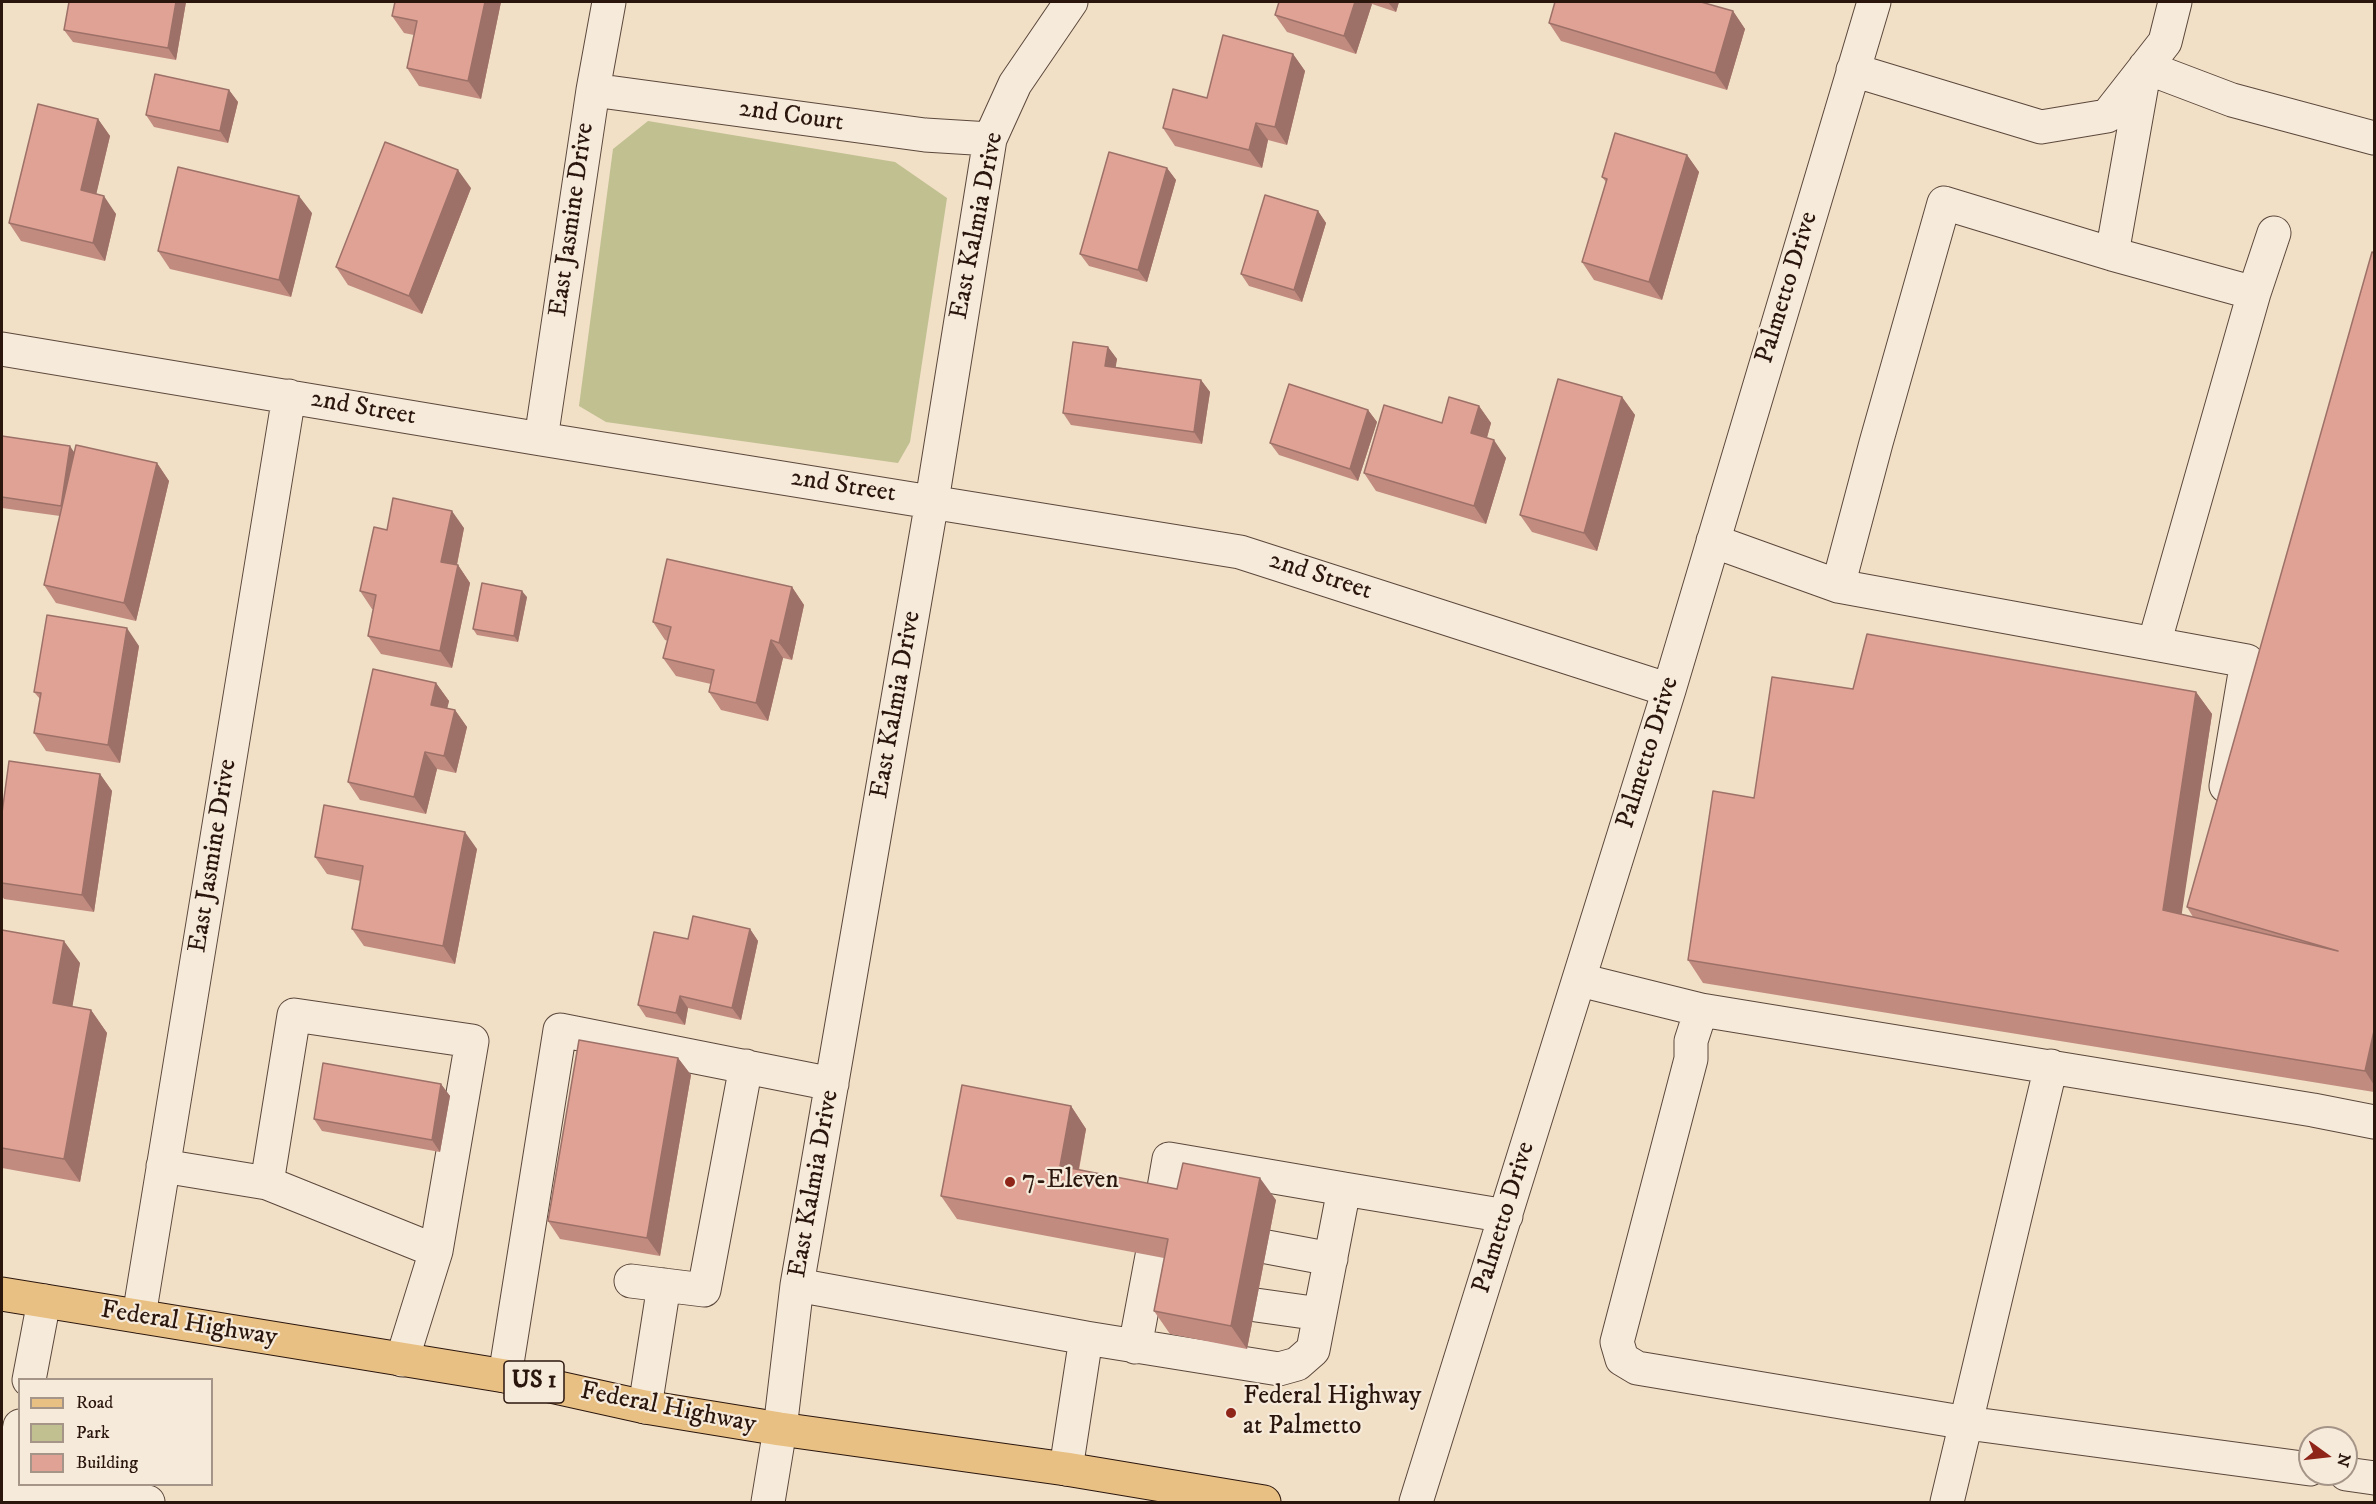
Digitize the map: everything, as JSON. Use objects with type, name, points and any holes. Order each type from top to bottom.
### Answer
[{"type":"main road","name":"Federal Highway","points":[[2,1294],[506,1376],[645,1407],[780,1430],[1066,1469],[1264,1503]]},
{"type":"street","name":"East Jasmine Drive","points":[[541,439],[593,90],[609,2]]},
{"type":"street","name":"East Kalmia Drive","points":[[768,1503],[780,1430],[797,1285],[932,501],[990,139],[1015,84],[1071,2]]},
{"type":"street","name":"Palmetto Drive","points":[[1416,1503],[1669,690],[1874,2]]},
{"type":"street","points":[[1853,70],[2041,127],[2107,116],[2165,42],[2175,2]]},
{"type":"street","points":[[2145,67],[2232,100],[2374,138]]},
{"type":"street","points":[[2112,254],[2145,67]]},
{"type":"street","name":"2nd Court","points":[[593,90],[925,135],[990,139]]},
{"type":"street","points":[[1838,586],[1944,202],[2112,254],[2254,293]]},
{"type":"street","points":[[2154,644],[2254,293],[2274,233]]},
{"type":"street","name":"2nd Street","points":[[2,349],[1240,552],[1669,690]]},
{"type":"street","name":"East Jasmine Drive","points":[[139,1316],[289,396]]},
{"type":"street","points":[[1713,540],[1838,586],[2247,661],[2222,812]]},
{"type":"street","points":[[1580,980],[1701,1010],[2051,1066],[2374,1122]]},
{"type":"street","points":[[1701,1010],[1691,1041],[1691,1059],[1617,1342],[1622,1359],[1637,1368],[1966,1423],[2298,1467]]},
{"type":"street","points":[[267,1183],[294,1016],[472,1041],[436,1251],[402,1360]]},
{"type":"street","points":[[506,1376],[560,1030],[832,1084]]},
{"type":"street","points":[[631,1281],[704,1290],[746,1066]]},
{"type":"street","points":[[1947,1503],[2051,1066]]},
{"type":"street","points":[[1161,1205],[1169,1159],[1506,1216]]},
{"type":"street","points":[[164,1166],[267,1183],[436,1251]]},
{"type":"street","points":[[797,1285],[1136,1347],[1279,1369],[1297,1364],[1313,1350],[1344,1189]]},
{"type":"street","points":[[1267,1247],[1331,1259]]},
{"type":"street","points":[[1136,1347],[1162,1291],[1152,1256]]},
{"type":"street","points":[[645,1407],[663,1286]]},
{"type":"street","points":[[29,1378],[44,1301]]},
{"type":"street","points":[[1256,1305],[1320,1314]]},
{"type":"street","points":[[1066,1469],[1086,1338]]},
{"type":"street","points":[[18,1436],[6,1493],[148,1503]]},
{"type":"street","points":[[2358,1476],[2374,1478]]},
{"type":"green space","points":[[648,121],[895,162],[947,198],[910,442],[898,463],[606,422],[579,406],[613,149]]},
{"type":"building","points":[[69,2],[176,2],[168,48],[64,30]]},
{"type":"building","points":[[395,2],[485,2],[468,81],[407,68],[417,21],[392,16]]},
{"type":"building","points":[[1279,2],[1355,2],[1344,36],[1275,15]]},
{"type":"building","points":[[1555,2],[1701,2],[1733,11],[1715,73],[1549,23]]},
{"type":"building","points":[[1223,35],[1293,54],[1275,127],[1256,123],[1249,150],[1163,128],[1173,89],[1207,98]]},
{"type":"building","points":[[155,74],[229,90],[220,131],[146,115]]},
{"type":"building","points":[[38,104],[98,119],[81,190],[104,196],[93,243],[9,223]]},
{"type":"building","points":[[1615,133],[1687,155],[1649,282],[1582,262],[1607,179],[1602,177]]},
{"type":"building","points":[[385,142],[458,170],[409,296],[336,267]]},
{"type":"building","points":[[1109,152],[1167,168],[1138,270],[1080,254]]},
{"type":"building","points":[[178,167],[299,196],[279,280],[158,251]]},
{"type":"building","points":[[1265,195],[1318,211],[1294,290],[1241,274]]},
{"type":"building","points":[[2372,252],[2374,253],[2374,1031],[2365,1071],[1688,960],[1713,791],[1754,798],[1772,677],[1853,689],[1867,634],[2196,692],[2163,910],[2338,951],[2187,907]]},
{"type":"building","points":[[1073,342],[1108,347],[1105,366],[1201,380],[1194,432],[1063,413]]},
{"type":"building","points":[[1558,379],[1622,397],[1584,533],[1520,515]]},
{"type":"building","points":[[1289,384],[1368,410],[1350,469],[1270,443]]},
{"type":"building","points":[[1449,397],[1479,406],[1471,433],[1494,440],[1474,506],[1364,473],[1384,405],[1442,423]]},
{"type":"building","points":[[2,436],[70,446],[61,506],[2,497]]},
{"type":"building","points":[[76,445],[157,463],[124,603],[44,585]]},
{"type":"building","points":[[393,498],[452,511],[441,562],[458,565],[440,651],[368,636],[376,595],[360,591],[374,527],[387,530]]},
{"type":"building","points":[[667,559],[792,587],[779,643],[771,640],[756,703],[709,692],[714,670],[663,658],[671,627],[653,622]]},
{"type":"building","points":[[482,583],[522,591],[514,636],[473,629]]},
{"type":"building","points":[[47,615],[127,628],[108,745],[34,733],[41,693],[34,692]]},
{"type":"building","points":[[373,669],[436,683],[431,705],[455,710],[444,756],[425,752],[414,797],[348,782]]},
{"type":"building","points":[[9,761],[100,774],[82,895],[2,883],[2,813]]},
{"type":"building","points":[[324,805],[465,832],[443,946],[352,929],[363,866],[315,857]]},
{"type":"building","points":[[693,916],[750,929],[732,1008],[680,996],[676,1013],[638,1005],[654,932],[688,939]]},
{"type":"building","points":[[2,930],[64,941],[53,1003],[91,1010],[64,1159],[2,1148]]},
{"type":"building","points":[[579,1040],[678,1058],[647,1238],[548,1221]]},
{"type":"building","points":[[323,1063],[441,1084],[432,1140],[314,1119]]},
{"type":"building","points":[[962,1085],[1071,1106],[1060,1166],[1177,1189],[1183,1163],[1260,1178],[1231,1326],[1154,1311],[1168,1239],[941,1196]]},
{"type":"place","name":"7-Eleven","points":[[1010,1182]]},
{"type":"place","name":"Federal Highway at Palmetto","points":[[1231,1413]]}]
